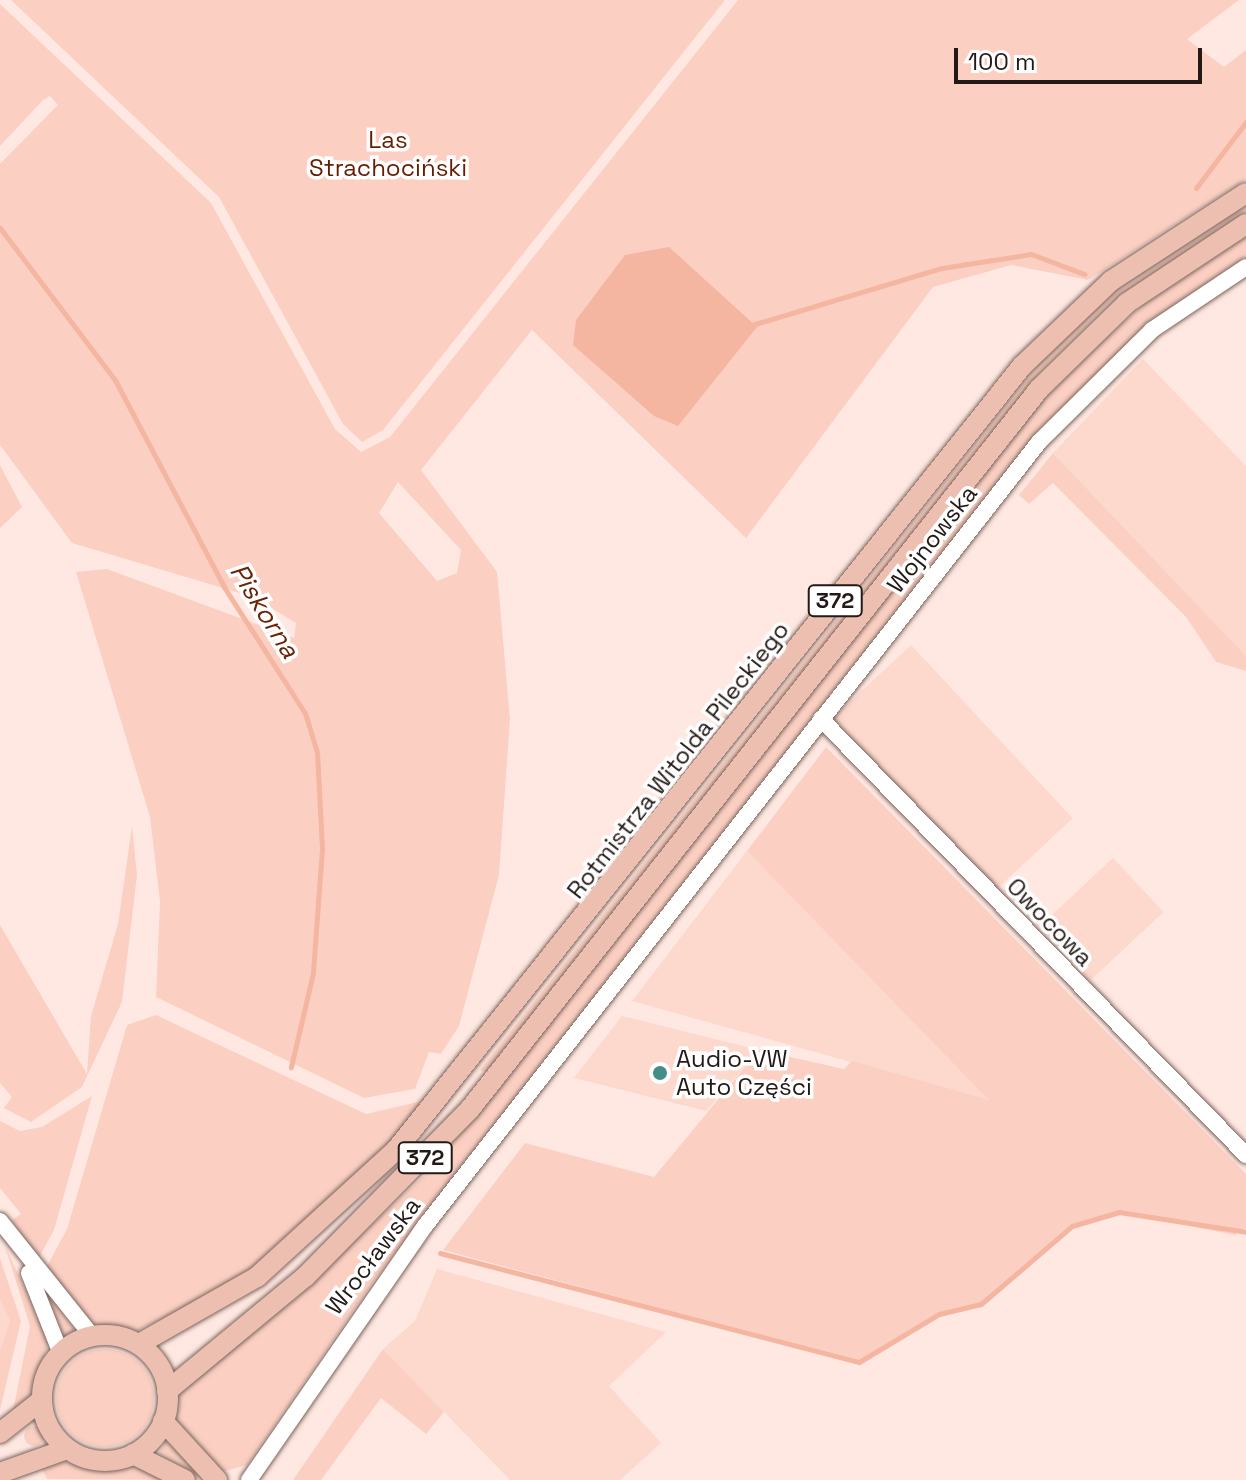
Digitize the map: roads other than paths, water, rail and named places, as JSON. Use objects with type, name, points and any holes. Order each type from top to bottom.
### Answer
[{"type":"main road","name":"Rotmistrza Witolda Pileckiego","points":[[139,1344],[257,1277],[396,1150],[475,1060],[1022,366],[1111,281],[1246,193]]},
{"type":"main road","name":"372","points":[[167,1391],[305,1277],[470,1109],[1039,389],[1127,303],[1246,224]]},
{"type":"main road","points":[[0,1433],[42,1400],[61,1354],[93,1337],[139,1344],[158,1364],[167,1391],[163,1421],[133,1454],[100,1461],[67,1449],[48,1427],[42,1400]]},
{"type":"main road","points":[[163,1421],[217,1480]]},
{"type":"main road","points":[[0,1473],[67,1449]]},
{"type":"main road","points":[[133,1454],[185,1480]]},
{"type":"street","name":"Wojnowska","points":[[607,993],[821,719],[1084,392],[1152,330],[1246,267]]},
{"type":"street","name":"Owocowa","points":[[821,719],[1246,1155]]},
{"type":"street","name":"Wrocławska","points":[[249,1480],[357,1316],[607,993]]},
{"type":"street","points":[[0,1221],[22,1256],[93,1337]]},
{"type":"street","points":[[22,1256],[61,1354]]},
{"type":"waterway","points":[[1196,188],[1246,122]]},
{"type":"waterway","name":"Piskorna","points":[[0,228],[115,380],[224,587],[305,713],[317,752],[322,849],[313,973],[291,1067]]},
{"type":"waterway","points":[[755,324],[942,268],[1031,254],[1084,274]]},
{"type":"waterway","points":[[440,1253],[859,1362],[939,1314],[981,1304],[1072,1226],[1119,1212],[1246,1232]]},
{"type":"place","name":"Audio-VW Auto Części","points":[[660,1073]]},
{"type":"park label","name":"Las Strachociński","points":[[388,154]]}]
